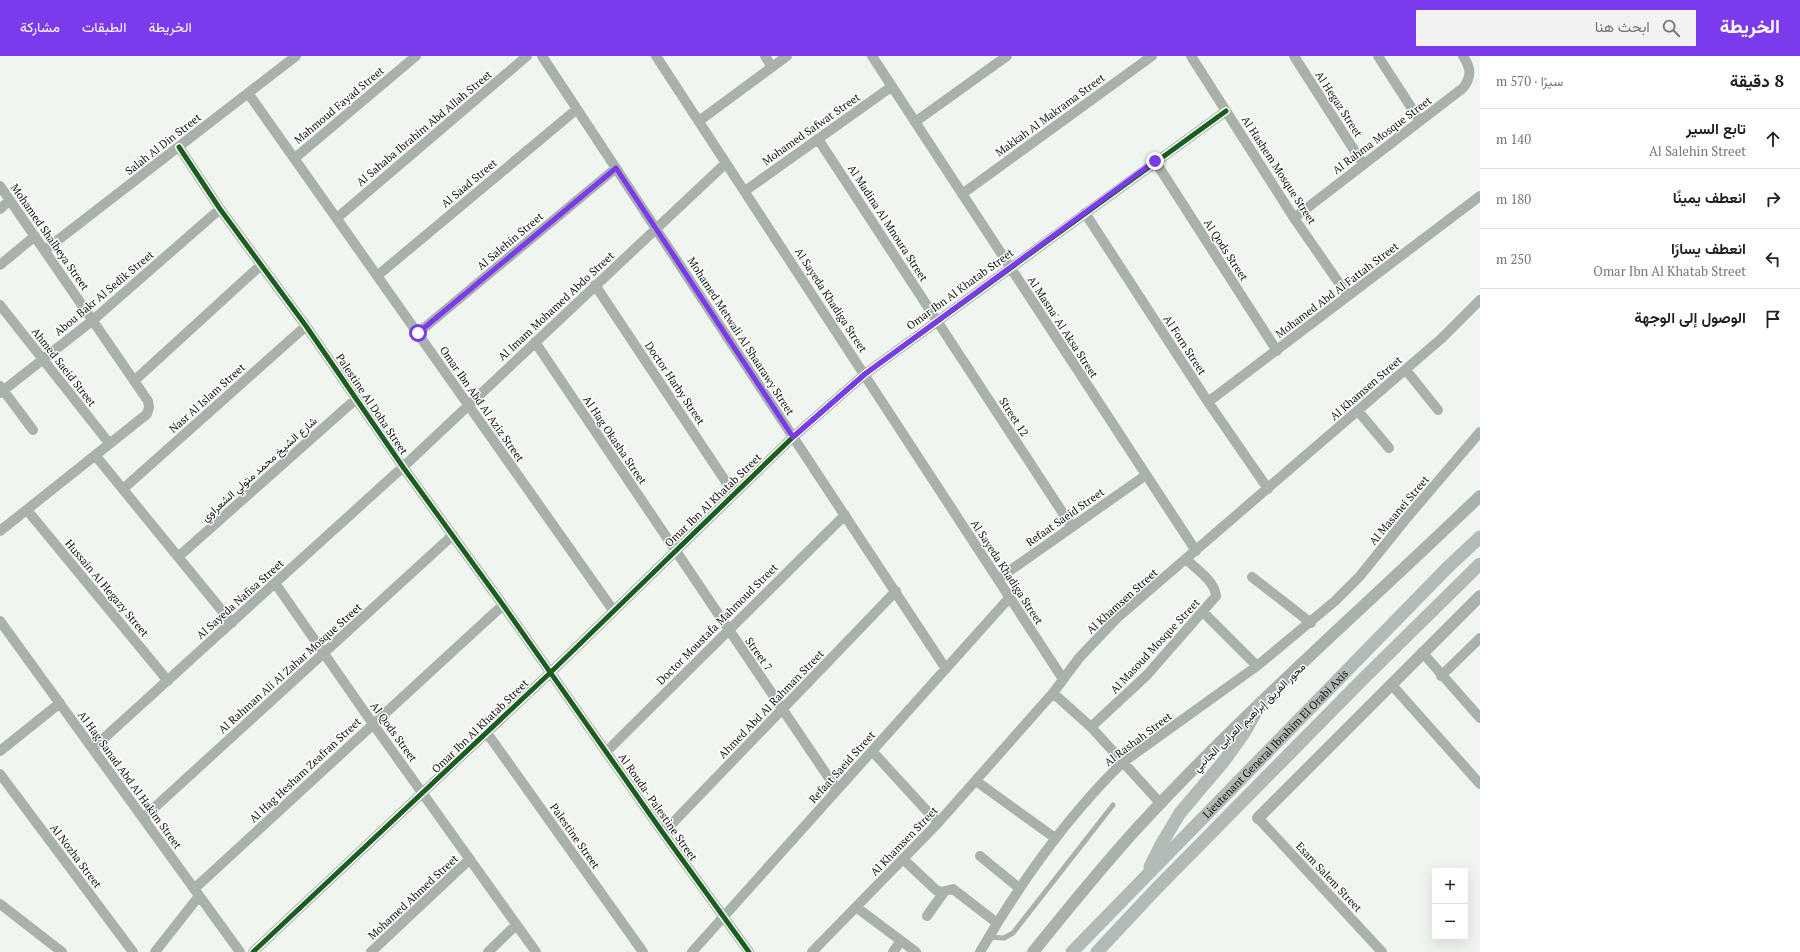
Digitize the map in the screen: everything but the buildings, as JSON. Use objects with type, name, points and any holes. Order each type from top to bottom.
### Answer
[{"type":"main road","name":"Lieutenant General Ibrahim El Orabi Axis","points":[[1072,952],[1448,567],[1480,537]]},
{"type":"main road","name":"Lieutenant General Ibrahim El Orabi Axis","points":[[1097,952],[1156,889],[1346,695],[1480,564]]},
{"type":"main road","points":[[1147,875],[1162,843],[1177,818],[1224,761],[1244,733],[1261,703]]},
{"type":"street","name":"Mahmoud Fayad Street","points":[[295,158],[416,56]]},
{"type":"street","name":"Al Sahaba Ibrahim Abd Allah Street","points":[[337,218],[527,56]]},
{"type":"street","name":"Mohamed Metwali Al Shaarawy Street","points":[[542,56],[946,668]]},
{"type":"street","name":"Al Sayeda Khadiga Street","points":[[656,56],[1063,679]]},
{"type":"street","points":[[764,56],[772,67]]},
{"type":"street","points":[[699,121],[787,56]]},
{"type":"street","name":"Al Masna' Al Aksa Street","points":[[872,56],[1009,268],[1196,551]]},
{"type":"street","points":[[915,122],[1007,56]]},
{"type":"street","name":"Makkah Al Makrama Street","points":[[962,194],[1152,56]]},
{"type":"street","name":"Al Hashem Mosque Street","points":[[1192,56],[1294,218],[1348,296]]},
{"type":"street","name":"Al Hegaz Street","points":[[1294,56],[1363,164]]},
{"type":"street","points":[[1378,56],[1420,121]]},
{"type":"street","name":"Salah Al Din Street","points":[[44,250],[294,57]]},
{"type":"street","name":"Al Rahma Mosque Street","points":[[1294,218],[1463,88],[1468,81],[1471,72],[1465,59]]},
{"type":"street","name":"Mohamed Safwat Street","points":[[745,191],[891,87]]},
{"type":"street","name":"Omar Ibn Abd Al Aziz Street","points":[[248,94],[295,158],[468,406],[613,610]]},
{"type":"street","name":"Al Saad Street","points":[[377,276],[577,109]]},
{"type":"street","name":"Omar Ibn Al Khatab Street","points":[[253,952],[423,794],[551,672],[613,610],[793,437],[865,374],[1155,161],[1226,111]]},
{"type":"street","name":"Al Madina Al Mnoura Street","points":[[818,139],[937,321]]},
{"type":"street","name":"Palestine Al Doha Street","points":[[179,147],[220,209],[306,326],[403,467],[551,672]]},
{"type":"street","name":"Al Qods Street","points":[[1155,161],[1276,352]]},
{"type":"street","name":"Al Imam Mohamed Abdo Street","points":[[403,467],[726,163]]},
{"type":"street","name":"Al Salehin Street","points":[[418,333],[616,168]]},
{"type":"street","name":"Mohamed Shalbeya Street","points":[[0,186],[148,401],[149,408],[146,414],[109,443]]},
{"type":"street","name":"Mohamed Abd Al Fattah Street","points":[[1208,402],[1480,196]]},
{"type":"street","points":[[0,209],[10,200]]},
{"type":"street","name":"Abou Bakr Al Sedik Street","points":[[1,390],[43,360],[93,320],[220,209]]},
{"type":"street","name":"Al Forn Street","points":[[1084,214],[1208,402],[1268,489]]},
{"type":"street","points":[[0,265],[35,236]]},
{"type":"street","points":[[134,381],[261,266]]},
{"type":"street","name":"Doctor Harby Street","points":[[595,285],[734,494]]},
{"type":"street","name":"Al Khamsen Street","points":[[812,952],[938,823],[1053,693],[1079,658],[1117,618],[1406,370],[1442,338],[1480,300]]},
{"type":"street","name":"Ahmed Saeid Street","points":[[0,305],[109,443]]},
{"type":"street","name":"Street 12","points":[[937,321],[1072,527]]},
{"type":"street","name":"Nasr Al Islam Street","points":[[123,489],[306,326]]},
{"type":"street","name":"Al Hag Okasha Street","points":[[535,342],[675,551]]},
{"type":"street","points":[[1406,370],[1438,410]]},
{"type":"street","points":[[1,390],[33,430]]},
{"type":"street","name":"شارع الشيخ محمد متولي الشعراوي","points":[[178,557],[356,398]]},
{"type":"street","points":[[1358,411],[1389,448]]},
{"type":"street","name":"Al Masanei Street","points":[[1335,601],[1360,576],[1405,520],[1480,432]]},
{"type":"street","points":[[0,531],[109,443]]},
{"type":"street","points":[[95,455],[232,623]]},
{"type":"street","name":"Al Sayeda Nafisa Street","points":[[93,748],[403,467]]},
{"type":"street","name":"Refaat Saeid Street","points":[[998,579],[1146,475]]},
{"type":"street","name":"محور الفريق إبراهيم العرابى الجانبي","points":[[1033,952],[1123,844],[1161,804],[1261,703],[1480,496]]},
{"type":"street","name":"Hussain Al Hegazy Street","points":[[27,510],[168,681]]},
{"type":"street","name":"Doctor Moustafa Mahmoud Street","points":[[607,751],[845,515]]},
{"type":"street","name":"Al Rahman Ali Al Zahar Mosque Street","points":[[143,818],[453,535]]},
{"type":"street","name":"Street 7","points":[[675,551],[837,790]]},
{"type":"street","name":"Al Masoud Mosque Street","points":[[1091,727],[1147,675],[1216,596],[1215,590],[1186,559]]},
{"type":"street","points":[[1252,577],[1311,623]]},
{"type":"street","name":"Al Qods Street","points":[[275,583],[373,724],[536,952]]},
{"type":"street","name":"Ahmed Abd Al Rahman Street","points":[[663,833],[896,591]]},
{"type":"street","points":[[1258,818],[1422,652],[1480,596]]},
{"type":"street","name":"Refaat Saeid Street","points":[[692,952],[1010,597]]},
{"type":"street","name":"Al Rashah Street","points":[[980,952],[1019,888],[1055,838],[1080,807],[1122,763],[1257,666],[1311,623],[1335,601]]},
{"type":"street","name":"Al Hag Hesham Zeafran Street","points":[[155,952],[196,892],[373,724],[503,605]]},
{"type":"street","points":[[1203,612],[1257,666]]},
{"type":"street","name":"Al Hag Sanad Abd Al Hakim Street","points":[[0,621],[240,952]]},
{"type":"street","points":[[0,640],[8,633]]},
{"type":"street","points":[[1441,676],[1480,638]]},
{"type":"street","points":[[1422,652],[1441,676],[1480,718]]},
{"type":"street","name":"Al Rouda- Palestine Street","points":[[551,672],[723,918],[749,952]]},
{"type":"street","points":[[1391,684],[1480,784]]},
{"type":"street","points":[[1053,693],[1091,727],[1122,763],[1161,804]]},
{"type":"street","points":[[0,751],[60,703]]},
{"type":"street","name":"Palestine Street","points":[[487,733],[643,952]]},
{"type":"street","points":[[872,751],[938,823]]},
{"type":"street","name":"Al Nozha Street","points":[[0,774],[133,952]]},
{"type":"street","points":[[976,781],[1055,838]]},
{"type":"street","name":"Esam Salem Street","points":[[1258,818],[1379,951]]},
{"type":"street","points":[[980,856],[1019,888]]},
{"type":"street","name":"Mohamed Ahmed Street","points":[[372,952],[470,859]]},
{"type":"street","points":[[903,859],[936,890],[944,892],[953,889],[997,923]]},
{"type":"street","points":[[927,916],[944,892]]},
{"type":"street","points":[[0,904],[62,952]]},
{"type":"street","points":[[856,907],[916,952]]},
{"type":"street","points":[[488,952],[516,925]]},
{"type":"street","points":[[893,952],[900,941]]},
{"type":"lane","points":[[988,937],[1004,938],[1013,933],[1113,806]]},
{"type":"cycle path","points":[[253,952],[551,672],[793,437],[865,374],[1226,111]]},
{"type":"cycle path","points":[[179,147],[220,209],[306,326],[403,467],[503,605],[663,833],[749,952]]},
{"type":"route","points":[[418,333],[616,168],[793,437],[865,374],[1155,161]]}]
